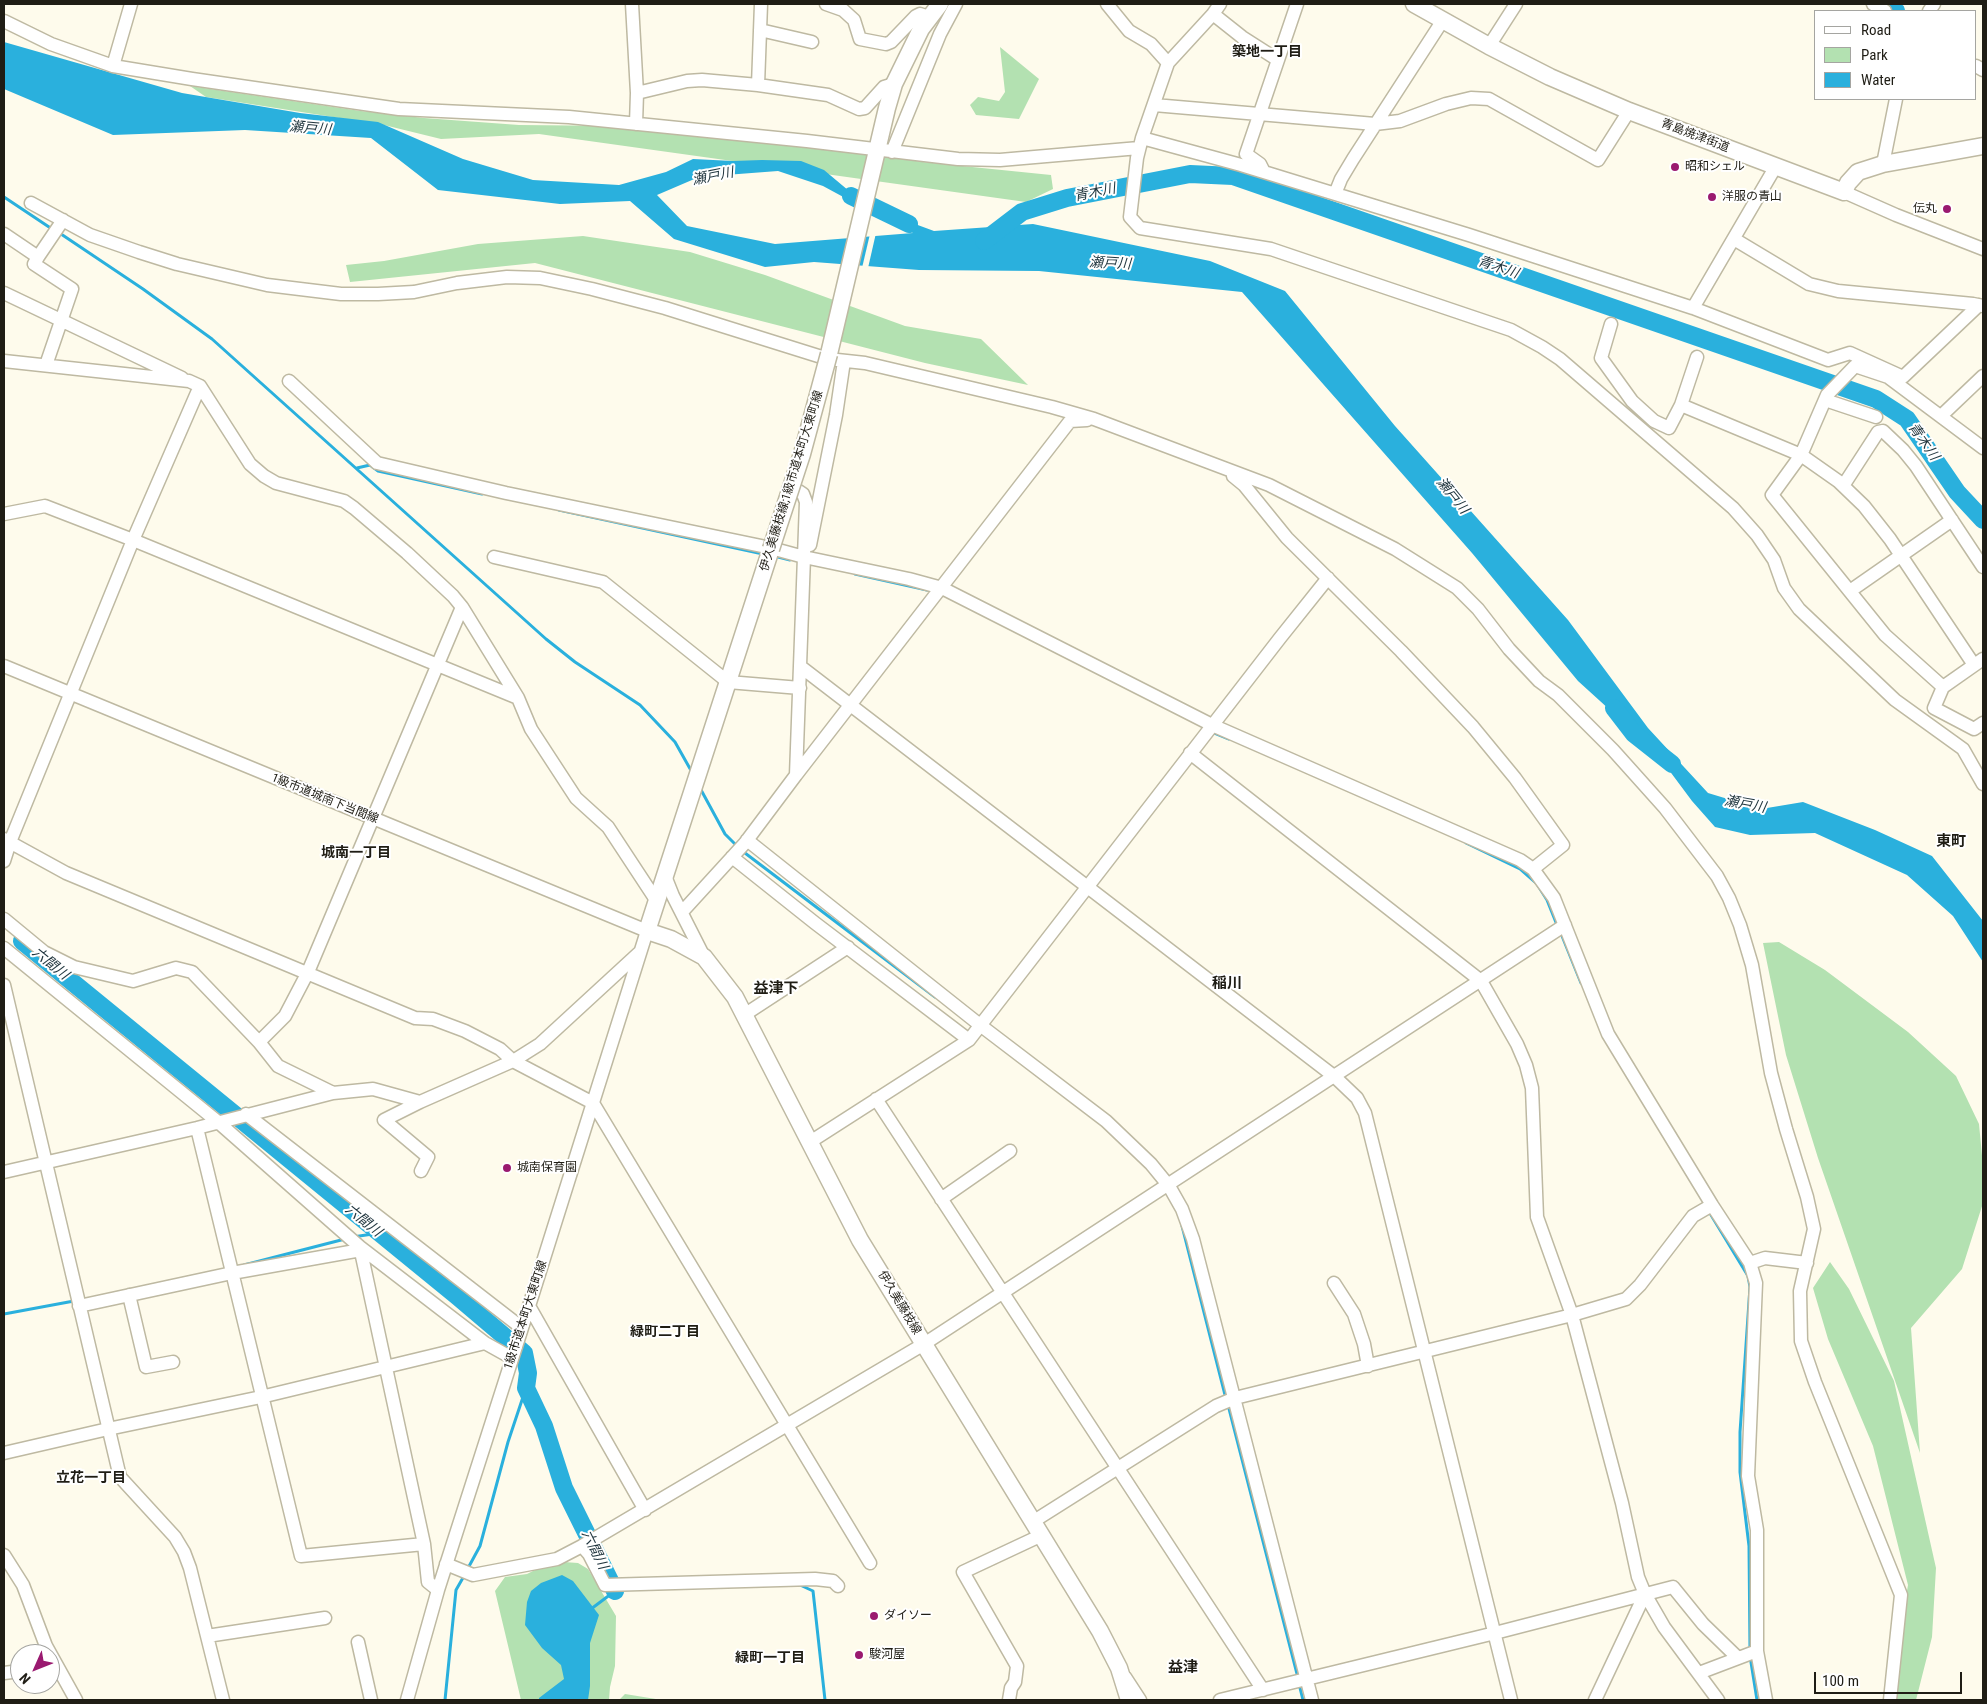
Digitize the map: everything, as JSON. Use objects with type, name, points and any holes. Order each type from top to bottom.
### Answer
[{"type":"main road","name":"伊久美藤枝線;1級市道本町大東町線","points":[[647,931],[791,486],[836,360],[882,152],[894,84],[916,37],[940,4]]},
{"type":"main road","name":"青島焼津街道","points":[[1414,4],[1488,46],[1550,77],[1630,110],[1844,192]]},
{"type":"main road","points":[[1844,192],[1848,183],[1858,172],[1883,164],[1976,147]]},
{"type":"main road","name":"伊久美藤枝線","points":[[647,931],[671,939],[704,958],[734,997],[860,1240],[1100,1631],[1119,1668],[1129,1700]]},
{"type":"street","points":[[113,66],[131,4]]},
{"type":"street","points":[[632,4],[637,93],[636,124]]},
{"type":"street","points":[[758,85],[761,4]]},
{"type":"street","points":[[826,4],[842,10],[854,20],[860,38],[886,44],[891,42],[916,16],[920,14],[929,17]]},
{"type":"street","points":[[882,152],[909,106],[940,34],[956,4]]},
{"type":"street","points":[[1107,4],[1129,31],[1151,44],[1168,63]]},
{"type":"street","points":[[1264,172],[1260,164],[1246,154],[1297,4]]},
{"type":"street","points":[[1488,46],[1516,4]]},
{"type":"street","points":[[1278,60],[1242,37],[1216,9],[1168,63],[1140,143],[1130,217],[1140,228],[1271,249],[1511,330],[1554,355],[1733,508],[1757,535],[1774,560],[1784,588],[1799,608],[1895,700],[1948,736],[1966,753],[1983,784]]},
{"type":"street","points":[[1335,194],[1341,179],[1375,124],[1443,20]]},
{"type":"street","points":[[4,21],[51,44],[113,66],[399,109],[569,117],[958,159],[1000,160],[1140,143],[1264,172],[1469,234],[1693,308],[1828,360],[1850,353],[1903,377],[1981,306]]},
{"type":"street","points":[[760,30],[812,42]]},
{"type":"street","points":[[637,93],[687,81],[702,80],[758,85],[828,95],[859,109],[864,108],[884,87],[894,84]]},
{"type":"street","points":[[1154,105],[1375,124],[1400,121],[1446,104],[1471,98],[1488,99],[1598,160],[1630,110]]},
{"type":"street","points":[[1883,164],[1896,100]]},
{"type":"street","points":[[1976,147],[1983,155]]},
{"type":"street","points":[[1693,308],[1776,166]]},
{"type":"street","points":[[1844,192],[1896,215],[1983,249]]},
{"type":"street","points":[[31,203],[90,235],[177,264],[267,285],[341,294],[414,292],[457,283],[507,277],[540,278],[665,308],[836,360],[865,363],[932,378],[1094,419],[1268,485],[1411,559],[1457,588],[1478,609],[1509,650],[1539,681],[1558,696],[1613,750],[1665,808],[1705,859],[1729,898],[1740,925],[1752,965],[1771,1073],[1814,1229],[1800,1291],[1801,1341],[1901,1596],[1890,1700]]},
{"type":"street","points":[[46,365],[72,289],[34,264],[63,220]]},
{"type":"street","points":[[4,234],[38,257]]},
{"type":"street","points":[[1734,239],[1810,284],[1838,291],[1981,306]]},
{"type":"street","points":[[4,293],[194,383],[250,464],[264,476],[276,484],[344,501],[407,553],[462,606],[518,698],[531,729],[576,798],[608,827],[656,900]]},
{"type":"street","points":[[1611,324],[1601,358],[1632,401],[1654,421],[1669,428],[1681,405],[1697,357]]},
{"type":"street","points":[[804,557],[811,544],[836,415],[836,360]]},
{"type":"street","points":[[4,361],[194,383]]},
{"type":"street","points":[[1943,687],[1885,635],[1772,495],[1801,455],[1826,397],[1855,366],[1888,378],[1983,448]]},
{"type":"street","points":[[1941,416],[1983,376]]},
{"type":"street","points":[[289,382],[377,462],[506,493],[771,548],[942,588],[1212,725],[1520,860],[1534,869],[1554,898],[1608,1034],[1712,1205],[1750,1263],[1756,1283],[1748,1476],[1757,1530],[1757,1651],[1766,1700]]},
{"type":"street","points":[[4,861],[7,840],[71,693],[194,383]]},
{"type":"street","points":[[1826,397],[1876,417]]},
{"type":"street","points":[[1681,405],[1801,455],[1843,486],[1864,506],[1979,662],[1943,687],[1934,708],[1974,730],[1983,723]]},
{"type":"street","points":[[682,912],[746,842],[1070,421],[1094,419]]},
{"type":"street","points":[[1843,486],[1878,432],[1883,431],[1903,450],[1983,567]]},
{"type":"street","points":[[1228,471],[1244,485],[1287,538],[1401,651],[1473,727],[1515,778],[1562,845],[1534,869]]},
{"type":"street","points":[[791,486],[803,494],[806,502],[796,776]]},
{"type":"street","points":[[4,514],[45,506],[133,540],[518,698]]},
{"type":"street","points":[[1850,590],[1952,520]]},
{"type":"street","points":[[494,557],[603,582],[728,682],[800,688]]},
{"type":"street","points":[[810,1142],[968,1040],[1328,578]]},
{"type":"street","points":[[259,1042],[284,1016],[308,972],[462,606]]},
{"type":"street","name":"1級市道城南下当間線","points":[[4,666],[647,931]]},
{"type":"street","points":[[801,667],[1335,1077],[1357,1098],[1366,1113],[1511,1700]]},
{"type":"street","points":[[1966,753],[1970,728]]},
{"type":"street","points":[[1190,753],[1481,981],[1517,1044],[1526,1065],[1532,1088],[1537,1217],[1572,1315],[1622,1503],[1638,1577],[1645,1594],[1664,1626],[1718,1700]]},
{"type":"street","points":[[7,840],[66,873],[415,1018],[433,1019],[465,1031],[500,1048],[513,1061],[593,1103],[870,1563]]},
{"type":"street","points":[[746,842],[1106,1121],[1150,1164],[1169,1186],[1182,1209],[1193,1239],[1312,1700]]},
{"type":"street","points":[[732,857],[968,1040]]},
{"type":"street","points":[[666,876],[704,958]]},
{"type":"street","points":[[4,918],[44,952],[74,967],[133,981],[176,968],[192,972],[259,1042],[278,1066],[333,1093]]},
{"type":"street","points":[[446,1564],[473,1575],[557,1559],[645,1510],[924,1344],[1169,1186],[1564,925]]},
{"type":"street","name":"1級市道本町大東町線","points":[[407,1700],[446,1564],[530,1306],[647,931]]},
{"type":"street","points":[[744,1015],[848,947]]},
{"type":"street","points":[[4,948],[218,1122],[360,1249],[486,1343],[512,1358]]},
{"type":"street","points":[[420,1171],[428,1157],[384,1120],[513,1061],[540,1044],[641,951]]},
{"type":"street","points":[[4,985],[120,1477],[175,1537],[184,1552],[190,1568],[223,1700]]},
{"type":"street","points":[[4,1172],[197,1128],[333,1093],[373,1089],[420,1102]]},
{"type":"street","points":[[876,1099],[1263,1690]]},
{"type":"street","points":[[246,1114],[522,1328]]},
{"type":"street","points":[[197,1128],[301,1556],[424,1544]]},
{"type":"street","points":[[941,1199],[1010,1151]]},
{"type":"street","points":[[1034,1521],[1216,1406],[1235,1398],[1572,1315],[1626,1299],[1640,1285],[1693,1216],[1712,1205]]},
{"type":"street","points":[[79,1306],[232,1272],[360,1249]]},
{"type":"street","points":[[360,1249],[424,1544],[428,1582],[438,1590]]},
{"type":"street","points":[[1750,1263],[1765,1258],[1807,1263]]},
{"type":"street","points":[[1334,1283],[1354,1314],[1364,1344],[1368,1366]]},
{"type":"street","points":[[129,1296],[146,1367],[173,1362]]},
{"type":"street","points":[[530,1306],[645,1510]]},
{"type":"street","points":[[4,1453],[261,1397],[486,1343]]},
{"type":"street","points":[[1009,1700],[1011,1688],[1015,1682],[1017,1666],[963,1572],[1042,1535]]},
{"type":"street","points":[[582,1546],[605,1585],[815,1579],[833,1581],[838,1586]]},
{"type":"street","points":[[4,1555],[23,1585],[45,1644]]},
{"type":"street","points":[[1220,1700],[1495,1633],[1673,1587],[1703,1624],[1738,1658]]},
{"type":"street","points":[[1595,1700],[1645,1594]]},
{"type":"street","points":[[207,1636],[325,1618]]},
{"type":"street","points":[[358,1642],[371,1700]]},
{"type":"street","points":[[1699,1673],[1757,1651]]},
{"type":"street","points":[[1119,1668],[1140,1700]]},
{"type":"street","points":[[60,1674],[76,1700]]},
{"type":"green space","points":[[1000,47],[1039,79],[1019,119],[976,115],[970,105],[978,97],[999,101],[1005,92]]},
{"type":"green space","points":[[190,86],[361,111],[424,118],[519,125],[624,126],[755,137],[923,162],[1051,175],[1053,189],[1026,202],[539,134],[441,139],[384,125],[206,97]]},
{"type":"green space","points":[[583,236],[690,252],[765,275],[905,326],[981,339],[1028,385],[925,363],[535,263],[350,282],[346,265],[384,261],[478,244]]},
{"type":"green space","points":[[1779,942],[1825,970],[1908,1032],[1956,1076],[1979,1124],[1983,1166],[1983,1203],[1962,1269],[1911,1328],[1920,1453],[1818,1158],[1786,1055],[1763,943]]},
{"type":"green space","points":[[1830,1262],[1849,1289],[1894,1381],[1936,1568],[1932,1637],[1916,1700],[1888,1700],[1908,1585],[1873,1446],[1828,1339],[1813,1288]]},
{"type":"green space","points":[[578,1563],[588,1569],[616,1616],[615,1666],[609,1700],[521,1700],[495,1591],[505,1577],[527,1574],[547,1564]]},
{"type":"green space","points":[[625,1694],[662,1700],[619,1700]]},
{"type":"water","points":[[4,42],[182,93],[300,113],[378,122],[463,159],[533,180],[619,185],[666,172],[693,159],[801,161],[824,170],[861,201],[860,206],[823,186],[778,171],[699,177],[657,195],[687,226],[775,244],[913,233],[887,221],[888,214],[934,231],[1033,224],[1210,261],[1285,291],[1395,426],[1568,620],[1648,728],[1708,793],[1761,809],[1803,802],[1875,830],[1932,856],[1983,921],[1983,962],[1953,916],[1907,875],[1815,833],[1750,835],[1715,827],[1692,801],[1654,750],[1578,681],[1472,553],[1242,292],[1039,271],[919,270],[814,262],[765,267],[674,239],[630,201],[560,204],[438,190],[371,138],[245,130],[113,135],[4,89]]},
{"type":"water","points":[[562,1575],[573,1581],[599,1615],[590,1643],[590,1686],[588,1700],[539,1700],[539,1698],[564,1679],[561,1665],[542,1648],[525,1625],[527,1602],[531,1591],[541,1583]]},
{"type":"pier","points":[[876,233],[868,268],[862,268],[870,234]]},
{"type":"waterway","points":[[1884,4],[1894,10]]},
{"type":"waterway","name":"青木川","points":[[984,241],[1022,212],[1067,198],[1190,174],[1233,176],[1876,399],[1907,419],[1957,492],[1983,520]]},
{"type":"waterway","name":"瀬戸川","points":[[851,196],[909,224]]},
{"type":"waterway","points":[[4,197],[52,229]]},
{"type":"waterway","points":[[58,232],[143,289],[212,339],[546,639],[575,662],[640,705],[675,742],[693,774]]},
{"type":"waterway","points":[[357,468],[370,465],[378,471],[482,494]]},
{"type":"waterway","points":[[559,510],[763,554]]},
{"type":"waterway","points":[[774,556],[790,560]]},
{"type":"waterway","points":[[855,574],[927,590]]},
{"type":"waterway","name":"瀬戸川","points":[[1614,708],[1634,734],[1672,764]]},
{"type":"waterway","points":[[1212,732],[1229,739]]},
{"type":"waterway","points":[[700,788],[725,834],[737,846]]},
{"type":"waterway","points":[[1466,843],[1520,869],[1537,884],[1547,900],[1557,925]]},
{"type":"waterway","points":[[741,850],[935,997]]},
{"type":"waterway","points":[[1560,931],[1581,983]]},
{"type":"waterway","name":"六間川","points":[[22,941],[457,1296],[524,1353],[528,1373],[526,1388],[544,1426],[564,1488],[615,1591]]},
{"type":"waterway","points":[[1711,1215],[1748,1276],[1750,1287],[1740,1432],[1740,1472],[1749,1546],[1750,1650]]},
{"type":"waterway","points":[[1182,1226],[1226,1399]]},
{"type":"waterway","points":[[353,1237],[379,1233]]},
{"type":"waterway","points":[[244,1265],[345,1239]]},
{"type":"waterway","points":[[4,1314],[74,1301]]},
{"type":"waterway","points":[[467,1570],[480,1546],[508,1442],[526,1388]]},
{"type":"waterway","points":[[1228,1405],[1298,1678]]},
{"type":"waterway","points":[[445,1700],[456,1590],[464,1576]]},
{"type":"waterway","points":[[800,1585],[813,1591],[825,1700]]},
{"type":"waterway","points":[[591,1609],[615,1591],[619,1591]]},
{"type":"waterway","points":[[1750,1656],[1757,1700]]},
{"type":"waterway","points":[[1299,1684],[1303,1700]]},
{"type":"place","name":"昭和シェル","points":[[1675,167]]},
{"type":"place","name":"洋服の青山","points":[[1712,197]]},
{"type":"place","name":"伝丸","points":[[1947,209]]},
{"type":"place","name":"城南保育園","points":[[507,1168]]},
{"type":"place","name":"ダイソー","points":[[874,1616]]},
{"type":"place","name":"駿河屋","points":[[859,1655]]},
{"type":"district","name":"築地一丁目","points":[[1267,52]]},
{"type":"district","name":"東町","points":[[1951,842]]},
{"type":"district","name":"城南一丁目","points":[[356,853]]},
{"type":"district","name":"稲川","points":[[1227,984]]},
{"type":"district","name":"益津下","points":[[776,989]]},
{"type":"district","name":"緑町二丁目","points":[[665,1332]]},
{"type":"district","name":"立花一丁目","points":[[91,1478]]},
{"type":"district","name":"緑町一丁目","points":[[770,1658]]},
{"type":"district","name":"益津","points":[[1183,1668]]}]
